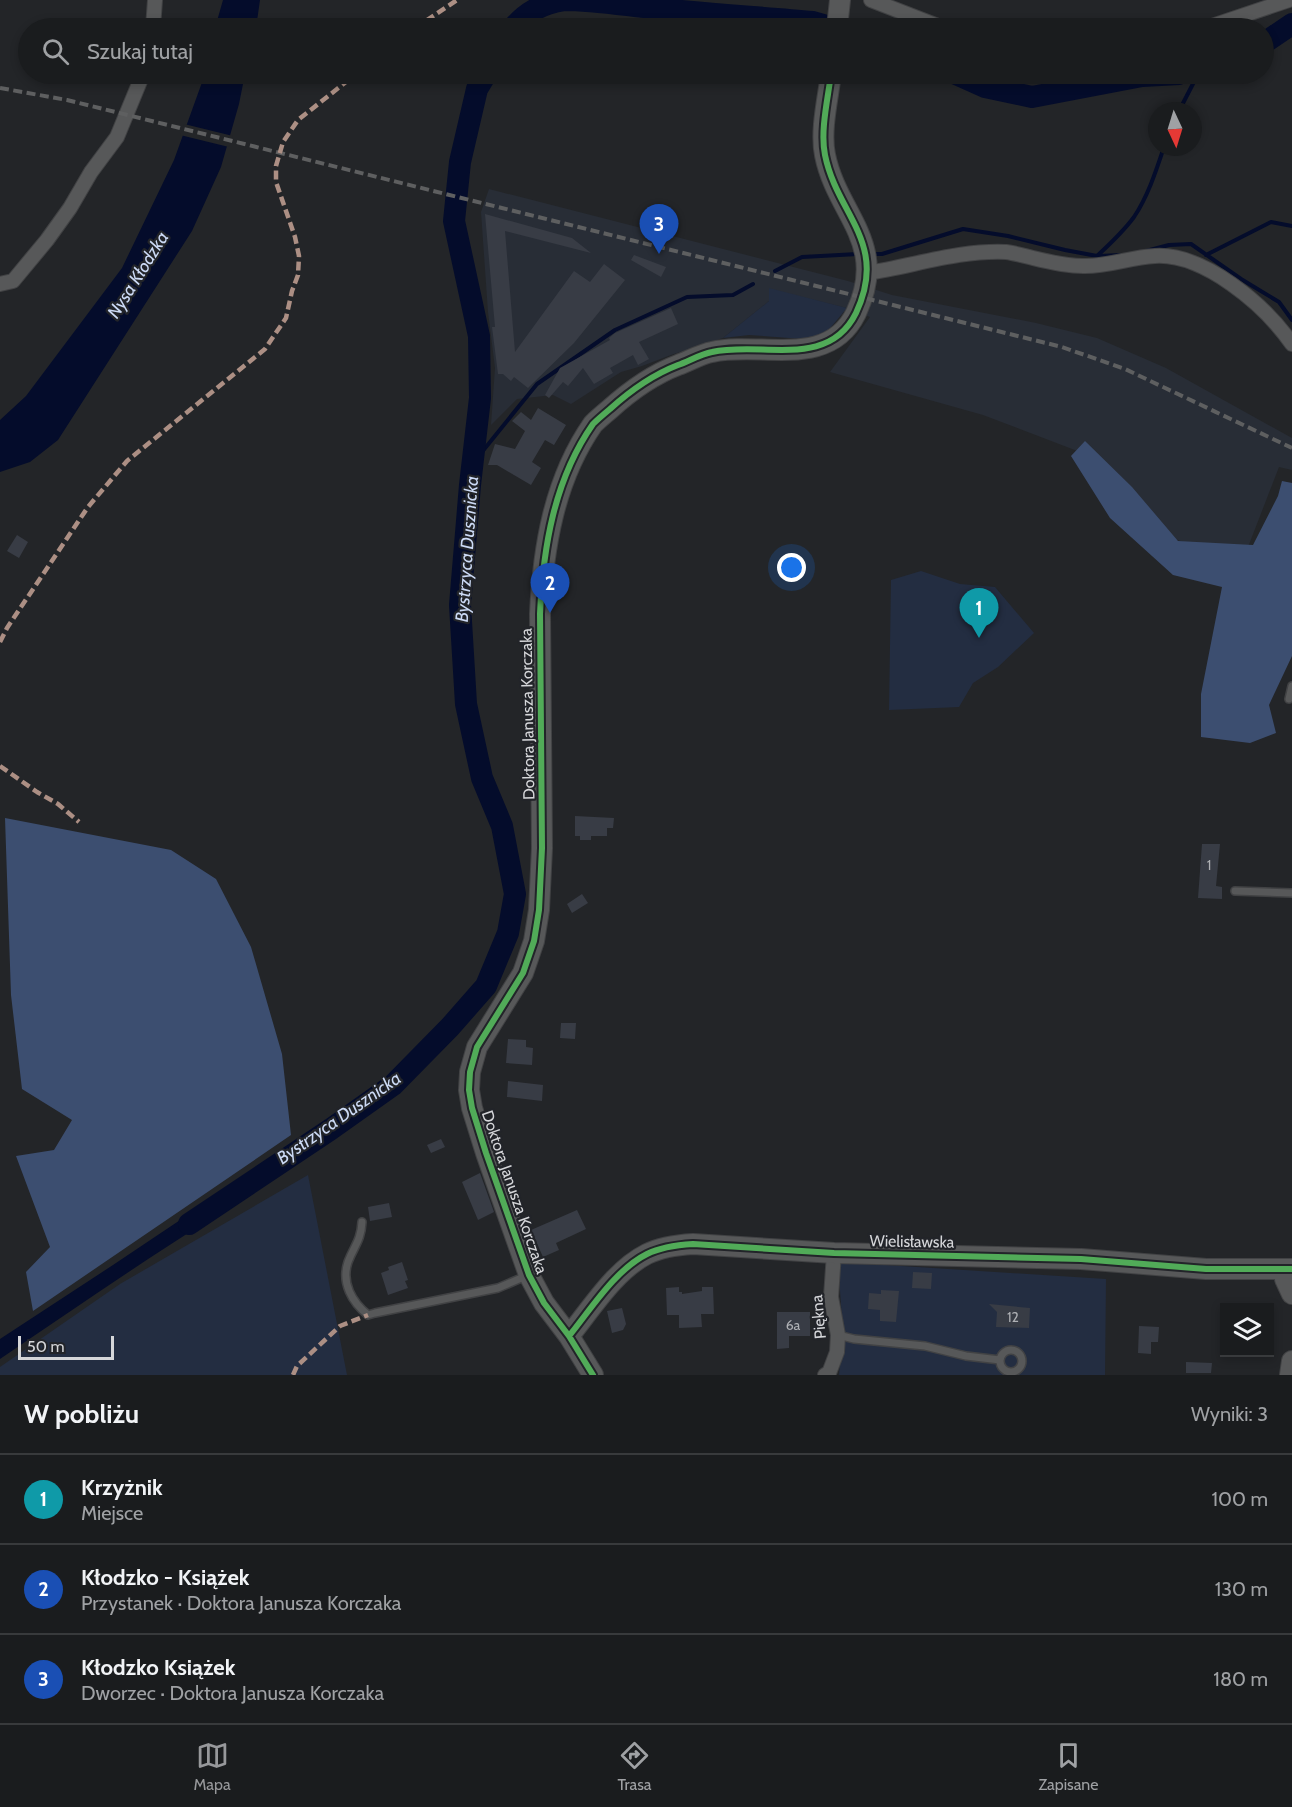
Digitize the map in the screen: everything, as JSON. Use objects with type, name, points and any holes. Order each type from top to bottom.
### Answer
[{"type":"street","points":[[154,18],[155,0]]},
{"type":"street","points":[[871,0],[917,18]]},
{"type":"street","points":[[1236,18],[1290,0]]},
{"type":"street","points":[[0,284],[13,281],[70,208],[91,172],[117,136],[140,84]]},
{"type":"street","name":"Doktora Janusza Korczaka","points":[[593,1375],[569,1336],[544,1303],[528,1275],[499,1194],[472,1108],[469,1090],[470,1071],[477,1047],[523,973],[534,941],[539,910],[542,848],[540,636],[542,580],[554,511],[562,482],[594,423],[627,393],[658,373],[710,352],[736,348],[802,350],[833,341],[847,328],[856,313],[867,273],[864,246],[830,174],[825,154],[823,139],[830,84]]},
{"type":"street","points":[[867,273],[950,255],[978,252],[1009,252],[1081,266],[1102,266],[1155,256],[1177,257],[1199,264],[1219,275],[1260,306],[1292,344]]},
{"type":"street","name":"Wielisławska","points":[[569,1336],[625,1268],[647,1254],[670,1246],[693,1244],[834,1253],[1081,1259],[1206,1269],[1289,1269]]},
{"type":"street","name":"Piękna","points":[[825,1375],[829,1373],[837,1352],[838,1335],[831,1297],[834,1253]]},
{"type":"street","points":[[1289,1269],[1285,1279],[1292,1294]]},
{"type":"street","points":[[1290,1375],[1292,1360]]},
{"type":"lane","points":[[1289,699],[1292,686]]},
{"type":"lane","points":[[1235,891],[1292,893]]},
{"type":"lane","points":[[362,1222],[359,1241],[349,1260],[346,1273],[348,1291],[356,1305],[368,1315],[498,1288],[528,1275]]},
{"type":"lane","points":[[838,1335],[854,1339],[925,1346],[966,1356],[1000,1360]]},
{"type":"shaded area","points":[[489,189],[848,281],[892,295],[1036,323],[1097,338],[1166,368],[1292,438],[1292,470],[1279,467],[1243,560],[1141,529],[1093,457],[983,415],[830,372],[870,317],[847,308],[769,289],[769,301],[723,338],[621,372],[571,404],[553,395],[517,399],[491,425],[495,368],[488,312],[481,212]]},
{"type":"shaded area","points":[[769,288],[847,308],[826,333],[803,339],[749,335],[723,338],[769,301]]},
{"type":"shaded area","points":[[1085,441],[1132,487],[1178,541],[1253,545],[1278,496],[1282,481],[1292,483],[1292,656],[1269,705],[1276,733],[1250,743],[1201,737],[1201,694],[1222,587],[1173,575],[1110,518],[1071,456]]},
{"type":"shaded area","points":[[921,571],[960,584],[995,587],[1034,633],[998,667],[973,683],[959,707],[889,710],[891,580]]},
{"type":"shaded area","points":[[5,818],[171,850],[216,879],[251,947],[282,1054],[291,1135],[33,1311],[26,1272],[50,1247],[16,1156],[54,1150],[72,1120],[22,1089],[11,995]]},
{"type":"shaded area","points":[[308,1175],[347,1375],[0,1375],[0,1367],[120,1284]]},
{"type":"shaded area","points":[[838,1262],[1106,1279],[1105,1375],[839,1375],[843,1333]]},
{"type":"water","points":[[223,0],[260,0],[257,18],[218,18]]},
{"type":"water","name":"Nysa Kłodzka","points":[[201,84],[243,84],[221,167],[192,231],[58,440],[30,462],[0,472],[0,420],[26,396],[122,268],[174,160]]},
{"type":"water","points":[[216,1196],[212,1218],[0,1359],[0,1339]]},
{"type":"pier","points":[[184,124],[233,136],[229,147],[180,135]]},
{"type":"building","points":[[485,214],[572,238],[591,253],[505,231],[515,352],[574,271],[590,282],[604,264],[625,280],[574,343],[528,388],[514,377],[511,381],[503,374],[498,374],[492,327],[495,327]]},
{"type":"building","points":[[634,255],[666,267],[661,277],[631,260]]},
{"type":"building","points":[[671,308],[678,324],[639,342],[649,359],[638,365],[633,355],[610,368],[613,373],[594,384],[583,368],[568,386],[563,382],[549,398],[545,395],[560,368],[610,340],[609,338],[615,333]]},
{"type":"building","points":[[538,408],[566,425],[554,445],[545,440],[532,462],[541,468],[531,485],[497,465],[488,465],[495,444],[515,449],[525,431],[512,421],[521,412],[531,420]]},
{"type":"building","points":[[17,535],[28,542],[19,558],[7,551]]},
{"type":"building","points":[[575,816],[614,818],[613,828],[607,828],[607,836],[591,836],[591,840],[580,840],[580,836],[575,836]]},
{"type":"building","points":[[1202,844],[1220,844],[1216,886],[1222,887],[1222,899],[1198,898]]},
{"type":"building","points":[[582,894],[588,903],[572,913],[567,904]]},
{"type":"building","points":[[561,1023],[576,1023],[575,1039],[560,1038]]},
{"type":"building","points":[[508,1039],[526,1040],[526,1047],[533,1048],[532,1065],[506,1063]]},
{"type":"building","points":[[508,1081],[543,1085],[542,1101],[507,1097]]},
{"type":"building","points":[[441,1139],[445,1147],[431,1153],[427,1145]]},
{"type":"building","points":[[480,1173],[494,1212],[478,1220],[462,1182]]},
{"type":"building","points":[[389,1203],[392,1217],[370,1221],[368,1207]]},
{"type":"building","points":[[577,1210],[586,1229],[556,1243],[559,1250],[543,1257],[531,1230]]},
{"type":"building","points":[[402,1262],[408,1288],[388,1295],[381,1273],[389,1270],[388,1267]]},
{"type":"building","points":[[913,1272],[932,1273],[931,1289],[912,1288]]},
{"type":"building","points":[[679,1287],[679,1292],[682,1294],[702,1291],[702,1287],[713,1287],[714,1314],[701,1314],[702,1327],[679,1328],[679,1315],[667,1315],[666,1288]]},
{"type":"building","points":[[881,1290],[899,1291],[896,1322],[880,1321],[880,1310],[868,1309],[869,1293],[881,1294]]},
{"type":"building","points":[[989,1304],[1030,1308],[1029,1328],[996,1327],[997,1312]]},
{"type":"building","points":[[622,1308],[626,1324],[623,1330],[612,1333],[607,1311]]},
{"type":"building","points":[[777,1312],[810,1312],[810,1336],[789,1336],[789,1348],[777,1349]]},
{"type":"building","points":[[1139,1326],[1159,1327],[1158,1342],[1151,1342],[1151,1354],[1138,1353]]},
{"type":"building","points":[[1186,1362],[1212,1363],[1211,1373],[1186,1373]]},
{"type":"waterway","name":"Bystrzyca Dusznicka","points":[[523,18],[549,3],[564,0],[765,18]]},
{"type":"waterway","name":"Bystrzyca Dusznicka","points":[[1274,36],[1292,24]]},
{"type":"waterway","name":"Bystrzyca Dusznicka","points":[[189,1224],[393,1085],[450,1027],[486,986],[508,933],[515,894],[502,826],[482,778],[466,704],[460,605],[480,398],[479,336],[454,221],[460,162],[480,84]]},
{"type":"waterway","name":"Bystrzyca Dusznicka","points":[[978,84],[1032,97],[1100,84]]},
{"type":"waterway","name":"Bystrzyca Dusznicka","points":[[1184,102],[1193,84]]},
{"type":"waterway","name":"Bystrzyca Dusznicka","points":[[871,254],[882,254],[963,229],[1008,236],[1097,256],[1134,217],[1151,183],[1161,156]]},
{"type":"waterway","points":[[1206,255],[1271,222],[1292,226]]},
{"type":"waterway","points":[[1146,251],[1169,245],[1191,244],[1279,302],[1292,320]]},
{"type":"waterway","name":"Bystrzyca Dusznicka","points":[[775,271],[802,257],[858,254]]},
{"type":"waterway","points":[[1099,256],[1121,255]]},
{"type":"waterway","name":"Bystrzyca Dusznicka","points":[[473,463],[537,384],[615,330],[687,297],[733,295],[753,284]]},
{"type":"railway","points":[[0,88],[67,100],[1062,347],[1125,369],[1292,448]]},
{"type":"marked path","points":[[430,18],[457,0]]},
{"type":"marked path","points":[[0,642],[88,507],[127,461],[265,349],[286,318],[298,275],[299,256],[295,237],[276,182],[276,166],[283,142],[298,120],[343,84]]},
{"type":"marked path","points":[[0,766],[58,804],[79,822]]},
{"type":"marked path","points":[[293,1375],[297,1366],[340,1326],[368,1315]]},
{"type":"cycle path","points":[[593,1375],[569,1336],[544,1303],[529,1275],[486,1153],[469,1090],[470,1072],[477,1047],[523,973],[534,941],[539,910],[542,848],[540,614],[548,540],[560,491],[580,446],[593,424],[634,389],[659,373],[708,353],[731,350],[792,350],[829,342],[844,331],[856,313],[865,289],[867,267],[864,248],[831,176],[825,155],[824,125],[830,84]]},
{"type":"cycle path","points":[[569,1336],[604,1291],[635,1261],[658,1250],[687,1244],[834,1253],[1081,1259],[1206,1269],[1292,1269]]},
{"type":"place","name":"Kłodzko Książek","points":[[659,254]]},
{"type":"place","name":"Kłodzko - Książek","points":[[550,613]]},
{"type":"place","name":"Krzyżnik","points":[[979,638]]}]
